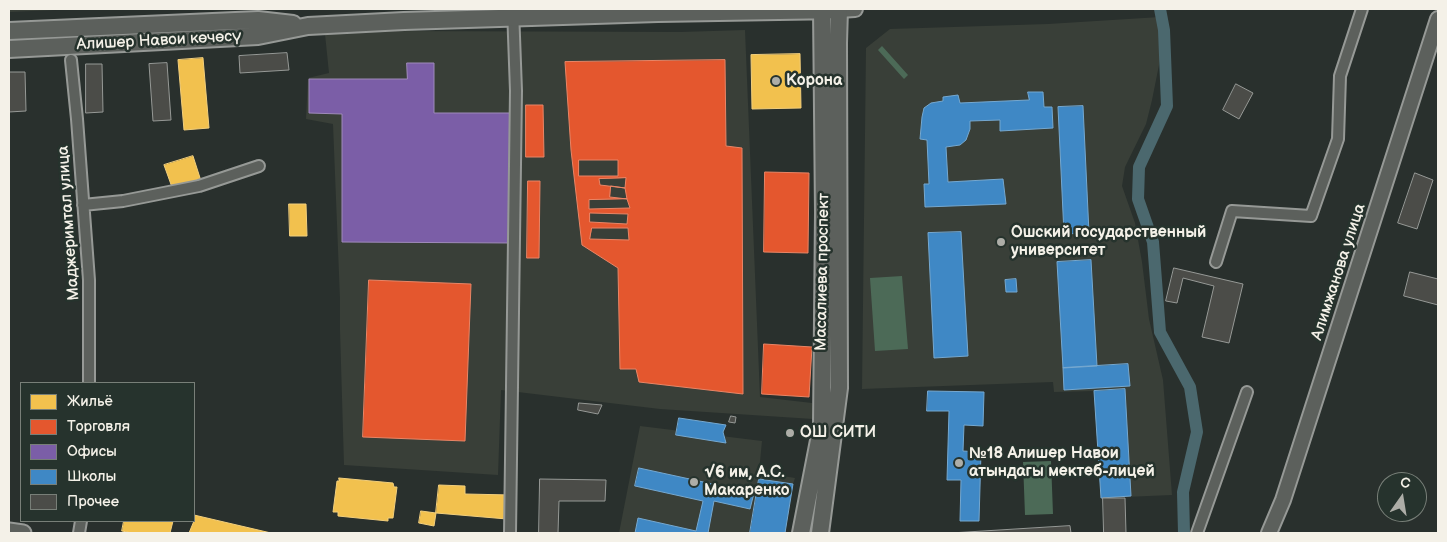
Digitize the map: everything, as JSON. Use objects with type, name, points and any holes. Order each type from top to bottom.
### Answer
[{"type":"main road","name":"Масалиева проспект","points":[[801,533],[822,425],[824,213],[822,9]]},
{"type":"main road","name":"Алишер Навои көчөсү","points":[[9,49],[258,36],[308,26],[513,13],[844,9]]},
{"type":"main road","name":"Масалиева проспект","points":[[820,533],[840,388],[838,43],[844,9]]},
{"type":"main road","name":"Алишер Навои көчөсү","points":[[9,31],[258,20],[308,26]]},
{"type":"main road","points":[[9,531],[23,533]]},
{"type":"street","points":[[1216,262],[1232,211],[1311,216],[1338,139],[1340,76],[1362,9]]},
{"type":"street","points":[[510,533],[516,100],[513,13]]},
{"type":"street","name":"Алимжанова улица","points":[[1269,533],[1283,500],[1438,19]]},
{"type":"street","name":"Маджеримтал улица","points":[[71,60],[89,280],[89,382]]},
{"type":"street","points":[[83,205],[123,201],[199,186],[259,166]]},
{"type":"street","points":[[1197,533],[1247,392]]},
{"type":"shaded area","points":[[9,9],[79,9],[9,12]]},
{"type":"shaded area","name":"Ошский государственный университет","points":[[1160,17],[1163,45],[1152,100],[1146,124],[1125,167],[1122,186],[1135,223],[1149,319],[1163,380],[1172,495],[1101,498],[1094,391],[1054,392],[1053,382],[862,389],[866,48],[890,29],[1048,24]]},
{"type":"shaded area","points":[[745,30],[760,397],[812,403],[813,419],[660,409],[501,390],[498,475],[344,465],[333,124],[306,119],[308,78],[329,73],[325,34],[394,31],[680,32]]},
{"type":"shaded area","name":"√6 им, А.С. Макаренко","points":[[640,426],[762,441],[759,472],[795,478],[793,484],[759,479],[750,533],[619,533]]},
{"type":"green space","points":[[882,46],[908,75],[904,79],[878,50]]},
{"type":"green space","points":[[902,276],[908,349],[875,351],[870,278]]},
{"type":"green space","points":[[1051,461],[1053,514],[1025,515],[1023,462]]},
{"type":"building: Жильё","name":"Корона","points":[[800,54],[801,108],[752,109],[751,55]]},
{"type":"building: Жильё","points":[[203,58],[209,128],[184,130],[178,60]]},
{"type":"building: Жильё","points":[[193,156],[201,181],[173,190],[164,165]]},
{"type":"building: Жильё","points":[[289,204],[306,204],[307,236],[290,236]]},
{"type":"building: Жильё","points":[[339,478],[393,483],[394,487],[397,487],[393,518],[388,518],[388,521],[338,516],[338,512],[333,512]]},
{"type":"building: Жильё","points":[[439,485],[465,486],[465,494],[511,495],[507,519],[436,513]]},
{"type":"building: Жильё","points":[[421,511],[436,513],[434,526],[419,523]]},
{"type":"building: Жильё","points":[[195,515],[271,533],[189,533],[195,522]]},
{"type":"building: Жильё","points":[[124,522],[173,522],[170,533],[132,533],[122,531]]},
{"type":"building: Торговля","points":[[725,60],[726,146],[742,148],[743,394],[639,382],[636,369],[620,369],[618,268],[582,245],[571,150],[565,62]]},
{"type":"building: Торговля","points":[[526,105],[543,105],[544,157],[526,157]]},
{"type":"building: Торговля","points":[[579,160],[618,160],[618,176],[579,176]]},
{"type":"building: Торговля","points":[[765,172],[809,173],[808,253],[764,252]]},
{"type":"building: Торговля","points":[[626,178],[625,188],[600,185],[599,179]]},
{"type":"building: Торговля","points":[[528,181],[540,181],[539,258],[527,258]]},
{"type":"building: Торговля","points":[[611,186],[625,188],[627,199],[610,197]]},
{"type":"building: Торговля","points":[[627,199],[630,208],[589,209],[589,200]]},
{"type":"building: Торговля","points":[[590,213],[628,214],[627,224],[590,222]]},
{"type":"building: Торговля","points":[[592,228],[628,228],[629,240],[590,239]]},
{"type":"building: Торговля","points":[[369,280],[471,284],[465,441],[363,437]]},
{"type":"building: Торговля","points":[[764,344],[812,347],[809,397],[762,394]]},
{"type":"building: Офисы","points":[[407,63],[434,63],[434,113],[513,113],[513,243],[342,242],[342,114],[309,113],[309,79],[407,79]]},
{"type":"building: Школы","points":[[1028,92],[1043,92],[1044,107],[1052,107],[1053,128],[1000,131],[1000,120],[970,121],[970,129],[966,140],[960,145],[946,147],[948,182],[1003,179],[1006,204],[925,207],[924,184],[929,184],[927,140],[920,139],[924,108],[931,103],[943,101],[943,97],[958,95],[960,103],[1029,100]]},
{"type":"building: Школы","points":[[1083,106],[1089,233],[1064,234],[1058,107]]},
{"type":"building: Школы","points":[[961,232],[968,356],[934,358],[928,233]]},
{"type":"building: Школы","points":[[1091,260],[1097,366],[1063,368],[1057,262]]},
{"type":"building: Школы","points":[[1016,279],[1017,292],[1006,292],[1005,280]]},
{"type":"building: Школы","points":[[1128,364],[1130,386],[1064,390],[1063,368]]},
{"type":"building: Школы","points":[[1125,389],[1131,496],[1101,498],[1094,391]]},
{"type":"building: Школы","points":[[928,391],[984,392],[983,426],[964,425],[963,451],[981,452],[979,521],[960,521],[961,480],[947,480],[949,411],[927,411]]},
{"type":"building: Школы","points":[[679,418],[726,425],[723,432],[726,443],[676,435]]},
{"type":"building: Школы","points":[[639,468],[754,493],[750,509],[714,501],[708,533],[635,533],[638,518],[696,531],[703,501],[635,486]]},
{"type":"building: Школы","points":[[759,479],[793,484],[785,533],[750,533]]},
{"type":"building: Прочее","points":[[287,53],[289,70],[240,73],[239,56]]},
{"type":"building: Прочее","points":[[167,63],[171,120],[153,121],[149,64]]},
{"type":"building: Прочее","points":[[86,64],[102,64],[103,112],[86,113]]},
{"type":"building: Прочее","points":[[9,72],[25,72],[26,111],[9,112]]},
{"type":"building: Прочее","points":[[1236,84],[1253,93],[1239,119],[1223,110]]},
{"type":"building: Прочее","points":[[1415,173],[1433,180],[1417,229],[1398,223]]},
{"type":"building: Прочее","points":[[1174,268],[1243,284],[1229,343],[1202,337],[1214,286],[1183,278],[1177,303],[1166,301]]},
{"type":"building: Прочее","points":[[1410,272],[1438,279],[1438,305],[1404,296]]},
{"type":"building: Прочее","points":[[579,403],[602,405],[598,414],[578,410]]},
{"type":"building: Прочее","points":[[731,416],[736,417],[735,423],[729,422]]},
{"type":"building: Прочее","points":[[540,479],[606,480],[605,501],[559,501],[558,533],[539,533]]},
{"type":"building: Прочее","points":[[1103,498],[1125,498],[1126,533],[1104,533]]},
{"type":"building: Прочее","points":[[1070,526],[1071,533],[951,533]]},
{"type":"waterway","points":[[1160,9],[1164,30],[1167,106],[1139,167],[1138,199],[1153,242],[1160,332],[1190,387],[1197,432],[1183,492],[1184,533]]},
{"type":"place","name":"Корона","points":[[776,81]]},
{"type":"place","name":"Ошский государственный университет","points":[[1001,242]]},
{"type":"place","name":"ОШ СИТИ","points":[[790,433]]},
{"type":"place","name":"№18 Алишер Навои атындагы мектеб-лицей","points":[[959,463]]},
{"type":"place","name":"√6 им, А.С. Макаренко","points":[[694,482]]}]
